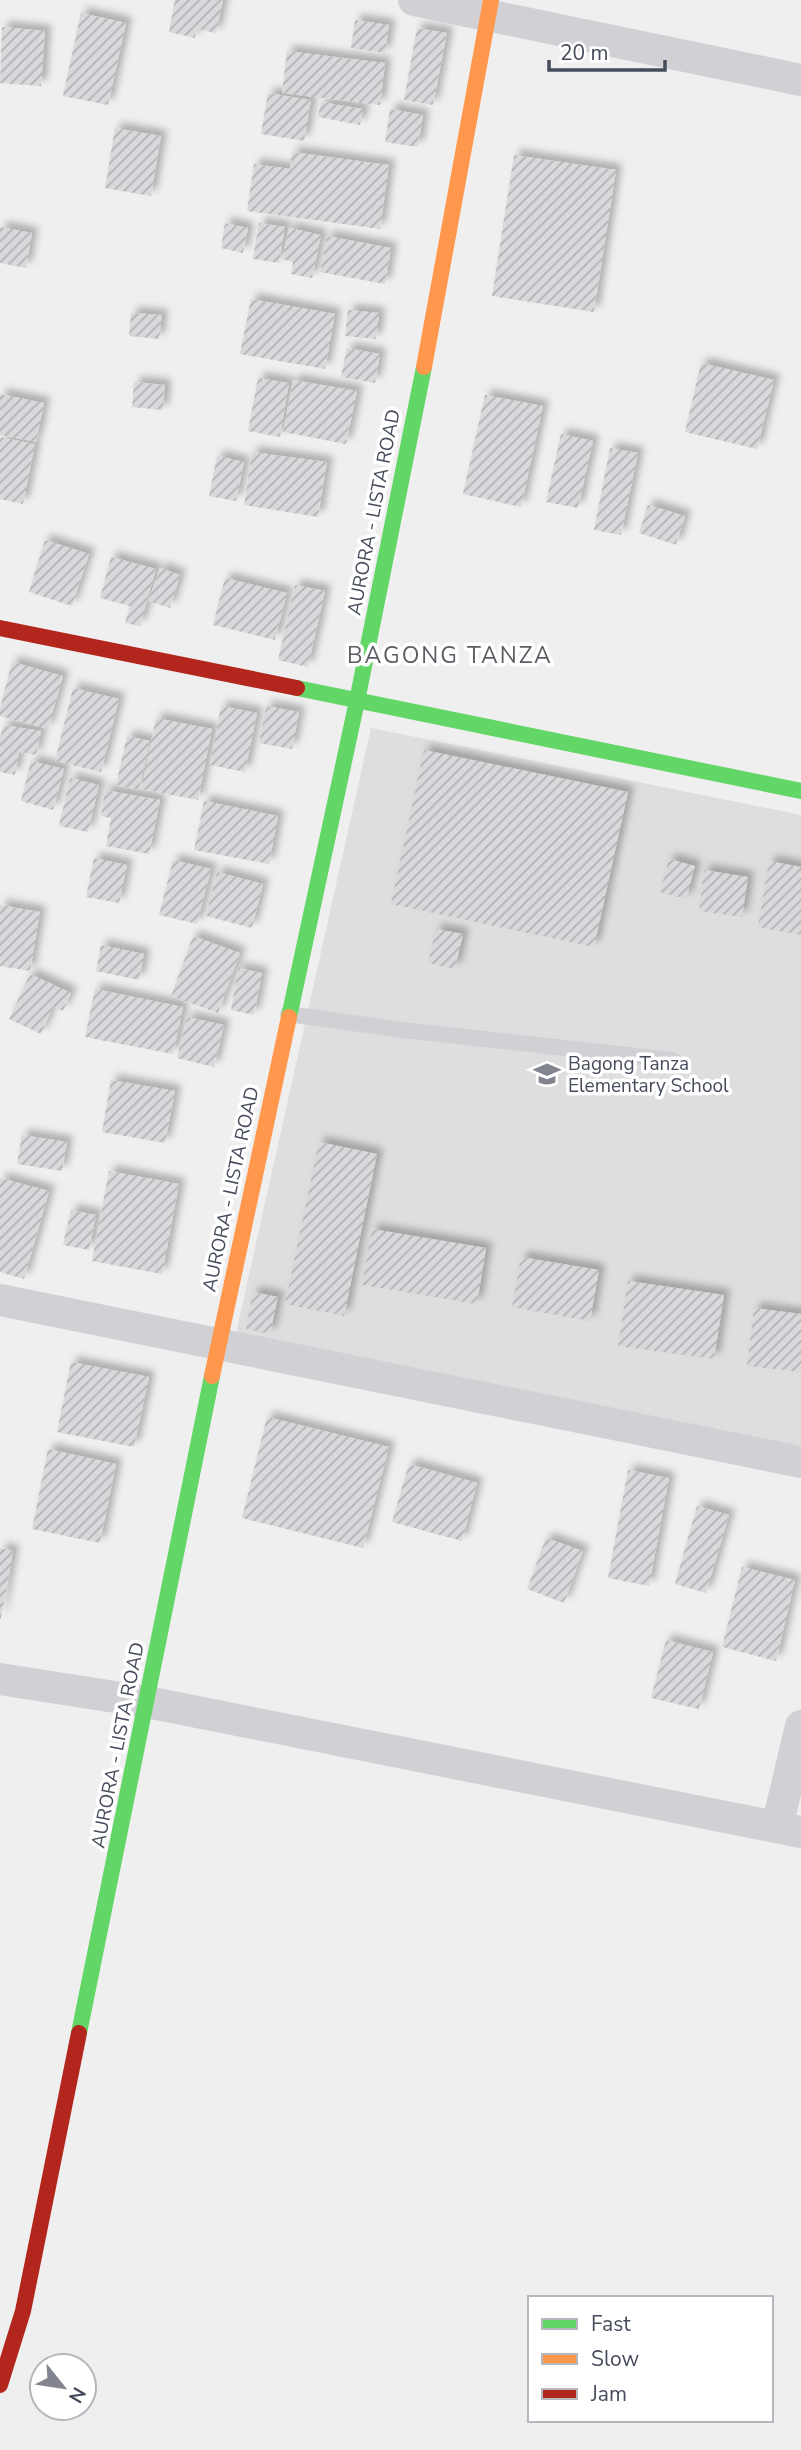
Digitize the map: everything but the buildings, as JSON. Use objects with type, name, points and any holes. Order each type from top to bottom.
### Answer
[{"type":"street","points":[[414,0],[489,8],[801,80]]},
{"type":"street","name":"AURORA - LISTA ROAD","points":[[0,2385],[23,2311],[218,1346],[357,701],[441,281],[489,8]]},
{"type":"street","points":[[0,628],[801,791]]},
{"type":"street","points":[[0,1300],[801,1462]]},
{"type":"street","points":[[0,1679],[147,1702],[789,1830],[801,1726]]},
{"type":"lane","points":[[288,1014],[403,1030],[673,1060]]},
{"type":"shaded area","name":"Bagong Tanza Elementary School","points":[[371,728],[801,815],[801,1446],[236,1333]]},
{"type":"traffic: fast","points":[[289,1017],[357,701],[424,367]]},
{"type":"traffic: fast","points":[[297,688],[801,791]]},
{"type":"traffic: fast","points":[[79,2033],[212,1376]]},
{"type":"traffic: slow","points":[[424,367],[491,0]]},
{"type":"traffic: slow","points":[[212,1376],[289,1017]]},
{"type":"traffic: jam","points":[[0,628],[297,688]]},
{"type":"traffic: jam","points":[[0,2385],[23,2311],[79,2033]]},
{"type":"place","name":"Bagong Tanza Elementary School","points":[[547,1074]]},
{"type":"district","name":"BAGONG TANZA","points":[[450,655]]}]
